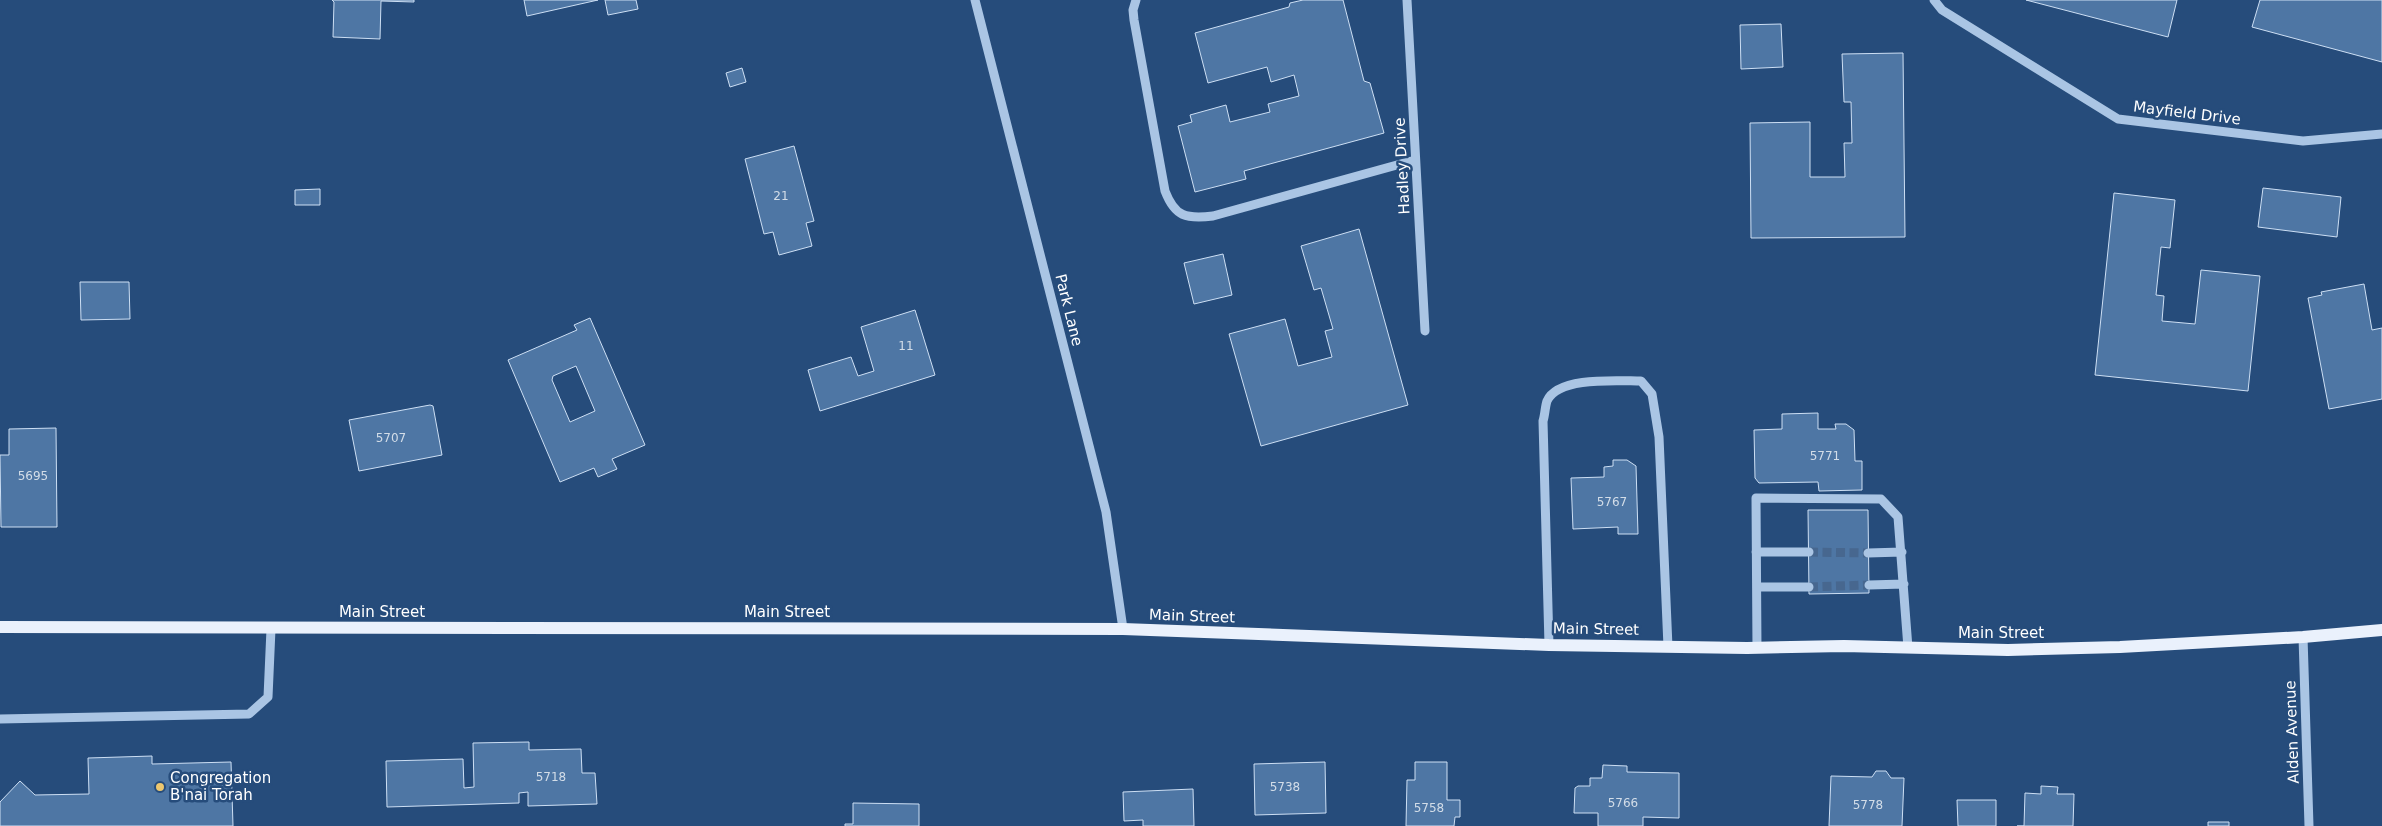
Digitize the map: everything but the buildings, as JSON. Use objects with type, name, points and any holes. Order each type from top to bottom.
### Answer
[{"type":"main road","name":"Main Street","points":[[0,627],[271,629],[1124,629],[1549,645],[1757,648],[1844,646],[2008,650],[2120,647],[2303,637],[2382,630]]},
{"type":"street","name":"Park Lane","points":[[975,0],[1106,512],[1124,629]]},
{"type":"street","points":[[1136,0],[1133,10],[1134,20],[1165,191],[1177,213],[1195,218],[1213,216],[1415,160]]},
{"type":"street","name":"Hadley Drive","points":[[1407,0],[1425,331]]},
{"type":"street","name":"Mayfield Drive","points":[[1934,0],[1942,10],[2118,119],[2303,141],[2382,134]]},
{"type":"street","points":[[1549,645],[1543,421],[1548,400],[1564,386],[1580,382],[1641,381],[1652,394],[1659,437],[1668,647]]},
{"type":"street","points":[[1757,648],[1756,498],[1881,499],[1898,517],[1908,648]]},
{"type":"street","points":[[1756,552],[1809,552]]},
{"type":"street","points":[[1868,553],[1902,552]]},
{"type":"street","points":[[1869,585],[1904,584]]},
{"type":"street","points":[[1757,587],[1809,587]]},
{"type":"street","points":[[0,719],[249,714],[268,697],[271,629]]},
{"type":"street","name":"Alden Avenue","points":[[2303,637],[2309,826]]},
{"type":"tunnel","points":[[1809,552],[1868,553]]},
{"type":"tunnel","points":[[1809,587],[1869,585]]},
{"type":"place","name":"Congregation B'nai Torah","points":[[160,787]]}]
